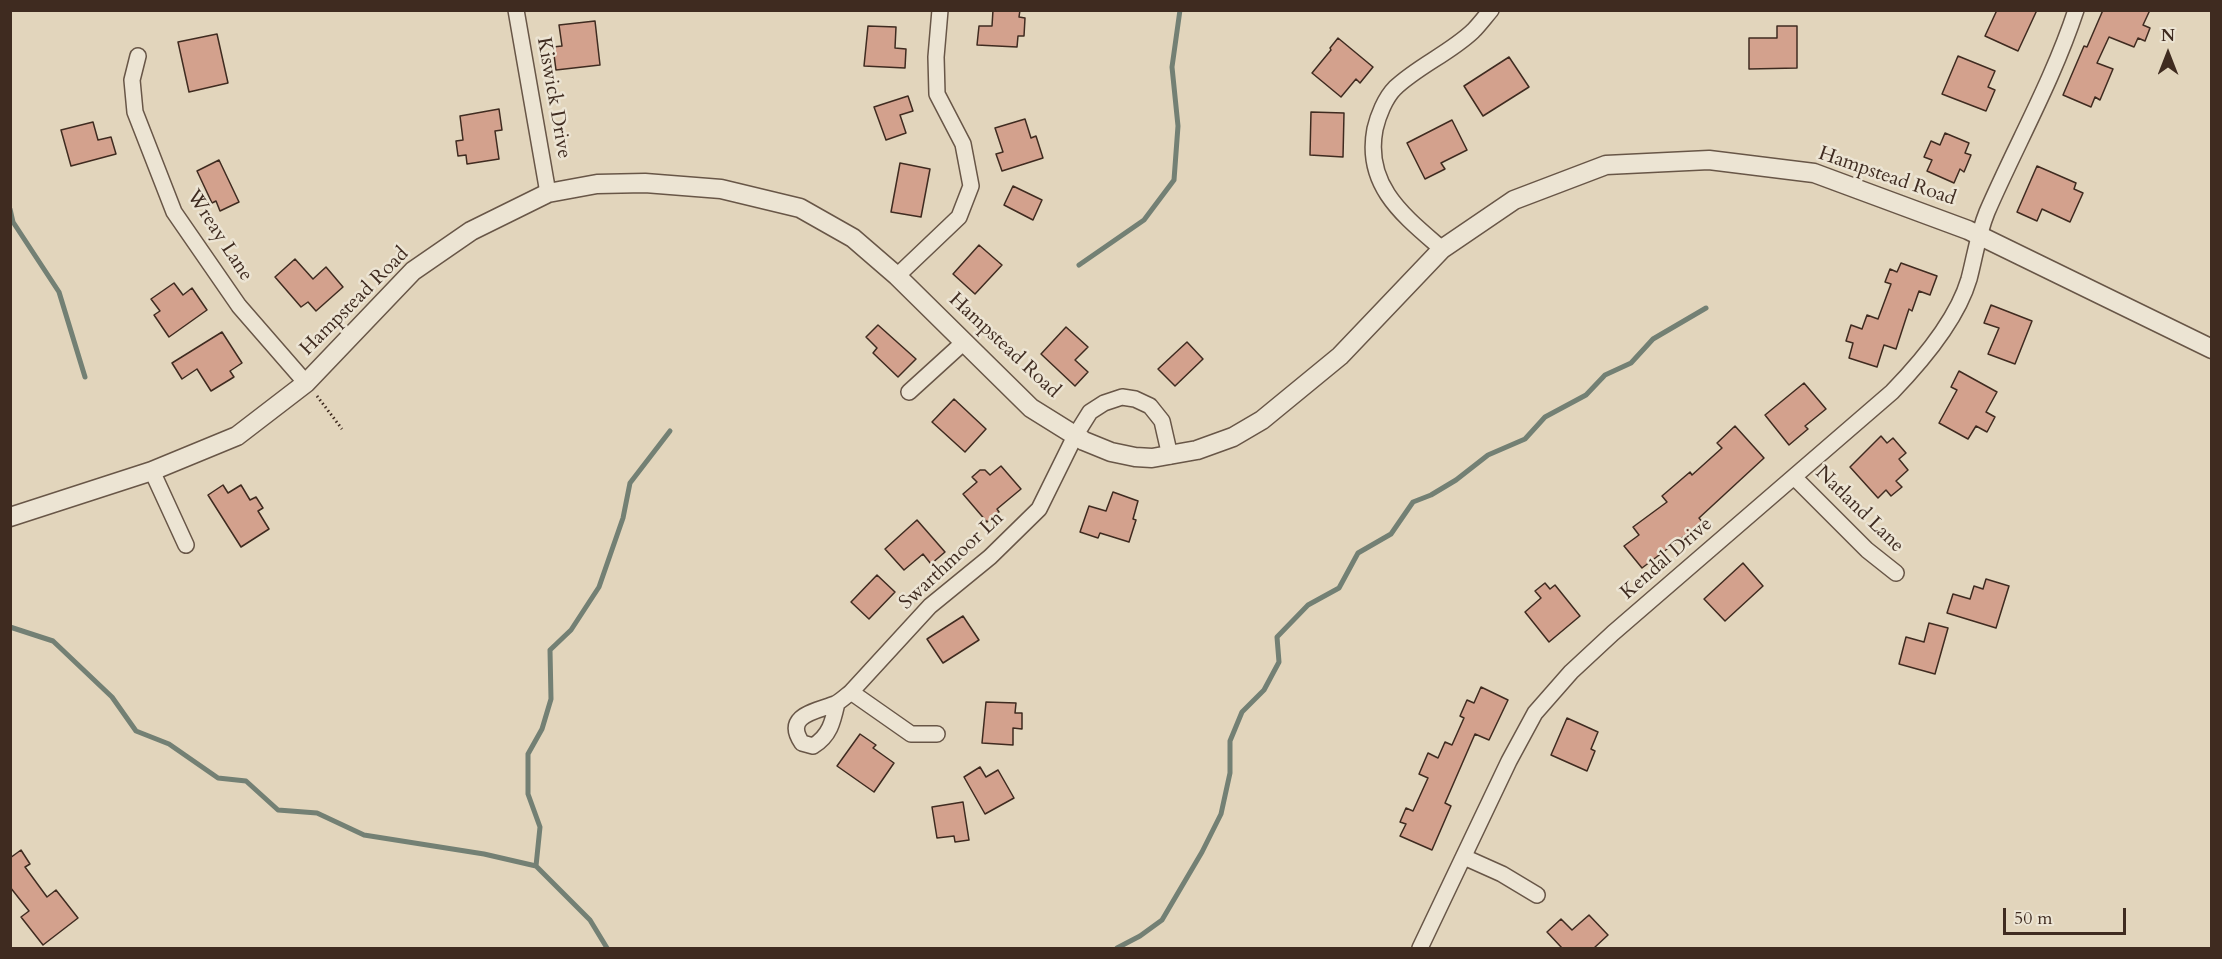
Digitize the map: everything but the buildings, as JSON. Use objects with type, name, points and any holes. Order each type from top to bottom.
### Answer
[{"type":"street","name":"Kiswick Drive","points":[[516,10],[548,193]]},
{"type":"street","points":[[897,276],[959,217],[971,186],[963,144],[937,94],[936,57],[940,10]]},
{"type":"street","points":[[1442,249],[1401,213],[1383,189],[1375,166],[1372,142],[1377,118],[1394,89],[1472,32],[1491,10]]},
{"type":"street","name":"Kendal Drive","points":[[1420,948],[1509,761],[1535,713],[1571,672],[1613,633],[1892,392],[1921,362],[1958,305],[1968,280],[1978,235],[2071,27],[2076,10]]},
{"type":"street","name":"Wreay Lane","points":[[138,56],[132,80],[135,112],[174,212],[239,306],[306,383]]},
{"type":"street","name":"Hampstead Road","points":[[10,517],[152,471],[237,435],[306,383],[413,271],[471,231],[548,193],[597,184],[645,183],[721,189],[800,208],[853,238],[897,276],[1031,408],[1075,436],[1111,452],[1152,458],[1197,450],[1233,437],[1262,420],[1340,356],[1442,249],[1514,200],[1606,165],[1709,160],[1814,173],[1978,235],[2211,350]]},
{"type":"street","points":[[909,392],[964,342]]},
{"type":"street","name":"Swarthmoor Ln","points":[[837,703],[851,692],[930,606],[990,557],[1039,509],[1075,436],[1090,412],[1104,403],[1122,397],[1135,399],[1150,406],[1161,421],[1170,456]]},
{"type":"street","points":[[152,471],[186,545]]},
{"type":"street","name":"Natland Lane","points":[[1794,477],[1867,550],[1896,573]]},
{"type":"street","points":[[851,692],[911,734],[937,734]]},
{"type":"street","points":[[1464,857],[1503,874],[1537,895]]},
{"type":"path","points":[[306,383],[342,429]]},
{"type":"waterway","points":[[1079,265],[1144,220],[1174,180],[1178,126],[1172,67],[1180,10]]},
{"type":"waterway","points":[[10,209],[13,222],[59,292],[85,377]]},
{"type":"waterway","points":[[1117,948],[1140,936],[1162,920],[1202,852],[1221,814],[1230,773],[1230,741],[1242,712],[1264,690],[1279,662],[1277,637],[1308,605],[1339,588],[1358,553],[1391,534],[1413,502],[1431,495],[1456,480],[1488,455],[1525,439],[1545,417],[1586,395],[1605,375],[1631,363],[1653,339],[1706,308]]},
{"type":"waterway","points":[[607,948],[590,920],[536,866],[540,827],[528,794],[528,754],[542,729],[551,699],[550,650],[571,630],[599,587],[623,518],[630,483],[670,431]]},
{"type":"waterway","points":[[10,627],[53,641],[112,697],[136,731],[169,744],[218,778],[246,781],[278,810],[317,813],[364,835],[484,854],[536,866]]}]
